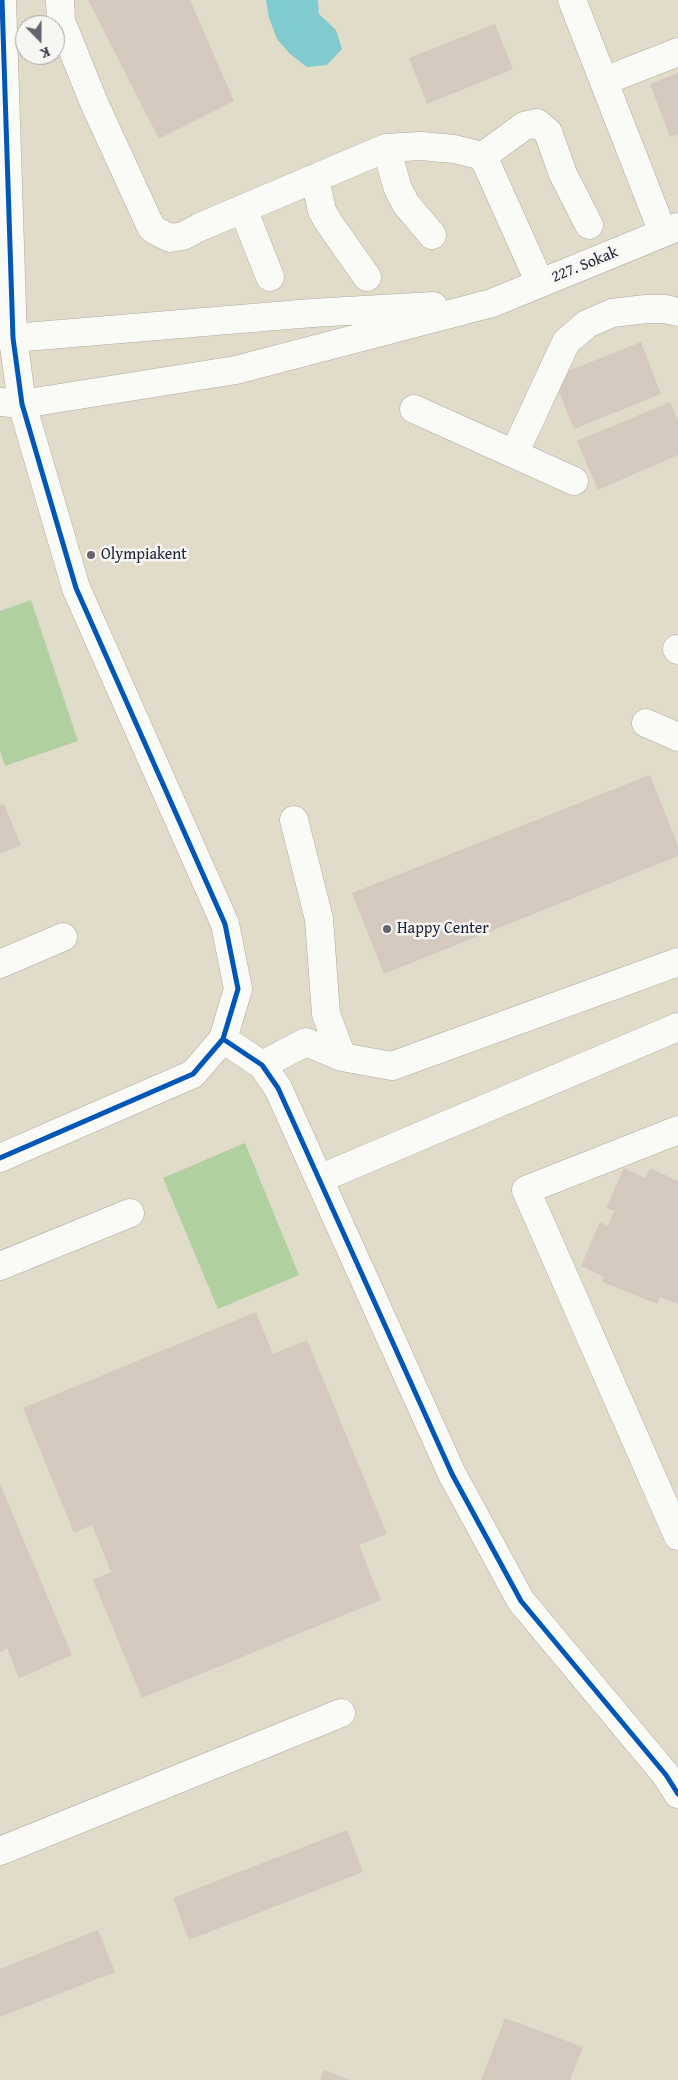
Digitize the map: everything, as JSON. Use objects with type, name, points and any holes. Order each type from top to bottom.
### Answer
[{"type":"street","points":[[0,1158],[193,1074],[223,1039],[238,989],[225,924],[76,588],[11,403],[7,337],[2,0]]},
{"type":"street","points":[[60,0],[61,21],[95,105],[151,227],[170,238],[183,236],[386,148],[421,146],[454,149],[483,156],[524,126],[537,123],[548,132],[564,174],[589,225]]},
{"type":"street","points":[[572,0],[604,81],[671,230]]},
{"type":"street","points":[[604,81],[678,52]]},
{"type":"street","points":[[386,148],[398,189],[406,204],[432,235]]},
{"type":"street","points":[[483,156],[540,283]]},
{"type":"street","points":[[315,178],[322,211],[367,277]]},
{"type":"street","points":[[242,209],[270,277]]},
{"type":"street","name":"227. Sokak","points":[[492,303],[671,230]]},
{"type":"street","points":[[7,337],[312,313],[492,303]]},
{"type":"street","points":[[11,403],[236,370],[492,303]]},
{"type":"street","points":[[514,454],[566,342],[587,324],[612,313],[646,309],[665,309],[678,312]]},
{"type":"street","points":[[414,409],[574,481]]},
{"type":"street","points":[[646,723],[678,737]]},
{"type":"street","points":[[294,820],[320,919],[326,1014],[342,1057]]},
{"type":"street","points":[[0,964],[63,937]]},
{"type":"street","points":[[262,1065],[306,1042],[342,1057],[392,1066],[678,962]]},
{"type":"street","points":[[319,1179],[678,1027]]},
{"type":"street","points":[[223,1039],[262,1065],[278,1088],[452,1474],[521,1601],[666,1775],[678,1794]]},
{"type":"street","points":[[678,1130],[526,1190],[678,1536]]},
{"type":"street","points":[[0,1266],[130,1213]]},
{"type":"street","points":[[0,1851],[341,1713]]},
{"type":"green space","points":[[31,600],[78,741],[5,766],[0,751],[0,611]]},
{"type":"green space","points":[[245,1143],[299,1275],[218,1309],[163,1178]]},
{"type":"water","points":[[266,0],[318,0],[319,14],[336,30],[342,49],[327,65],[307,67],[290,54],[277,39],[269,18]]},
{"type":"building","points":[[88,0],[190,0],[234,101],[159,139]]},
{"type":"building","points":[[495,24],[513,69],[427,104],[409,58]]},
{"type":"building","points":[[678,73],[678,134],[670,137],[650,84]]},
{"type":"building","points":[[641,342],[661,394],[574,429],[553,377]]},
{"type":"building","points":[[670,402],[678,421],[678,455],[598,490],[577,441]]},
{"type":"building","points":[[650,775],[678,846],[678,856],[384,974],[352,893]]},
{"type":"building","points":[[4,804],[21,845],[0,854],[0,805]]},
{"type":"building","points":[[624,1168],[645,1178],[650,1168],[678,1181],[678,1304],[660,1297],[657,1304],[602,1282],[604,1277],[581,1266],[600,1222],[608,1226],[614,1211],[606,1208]]},
{"type":"building","points":[[256,1312],[273,1354],[307,1340],[387,1534],[359,1545],[381,1600],[142,1698],[93,1580],[111,1572],[92,1525],[74,1533],[23,1408]]},
{"type":"building","points":[[0,1484],[72,1655],[19,1678],[7,1648],[0,1652]]},
{"type":"building","points":[[347,1830],[363,1872],[189,1940],[173,1898]]},
{"type":"building","points":[[98,1930],[115,1972],[0,2017],[0,1969]]},
{"type":"building","points":[[505,2018],[583,2047],[570,2080],[481,2080]]},
{"type":"building","points":[[324,2070],[350,2080],[320,2080]]},
{"type":"cycle path","points":[[0,1158],[193,1074],[223,1039],[238,989],[225,924],[76,588],[22,404],[13,338],[2,0]]},
{"type":"cycle path","points":[[223,1039],[262,1065],[278,1088],[452,1474],[521,1601],[666,1775],[678,1794]]},
{"type":"place","name":"Olympiakent","points":[[91,555]]},
{"type":"place","name":"Happy Center","points":[[387,929]]}]
